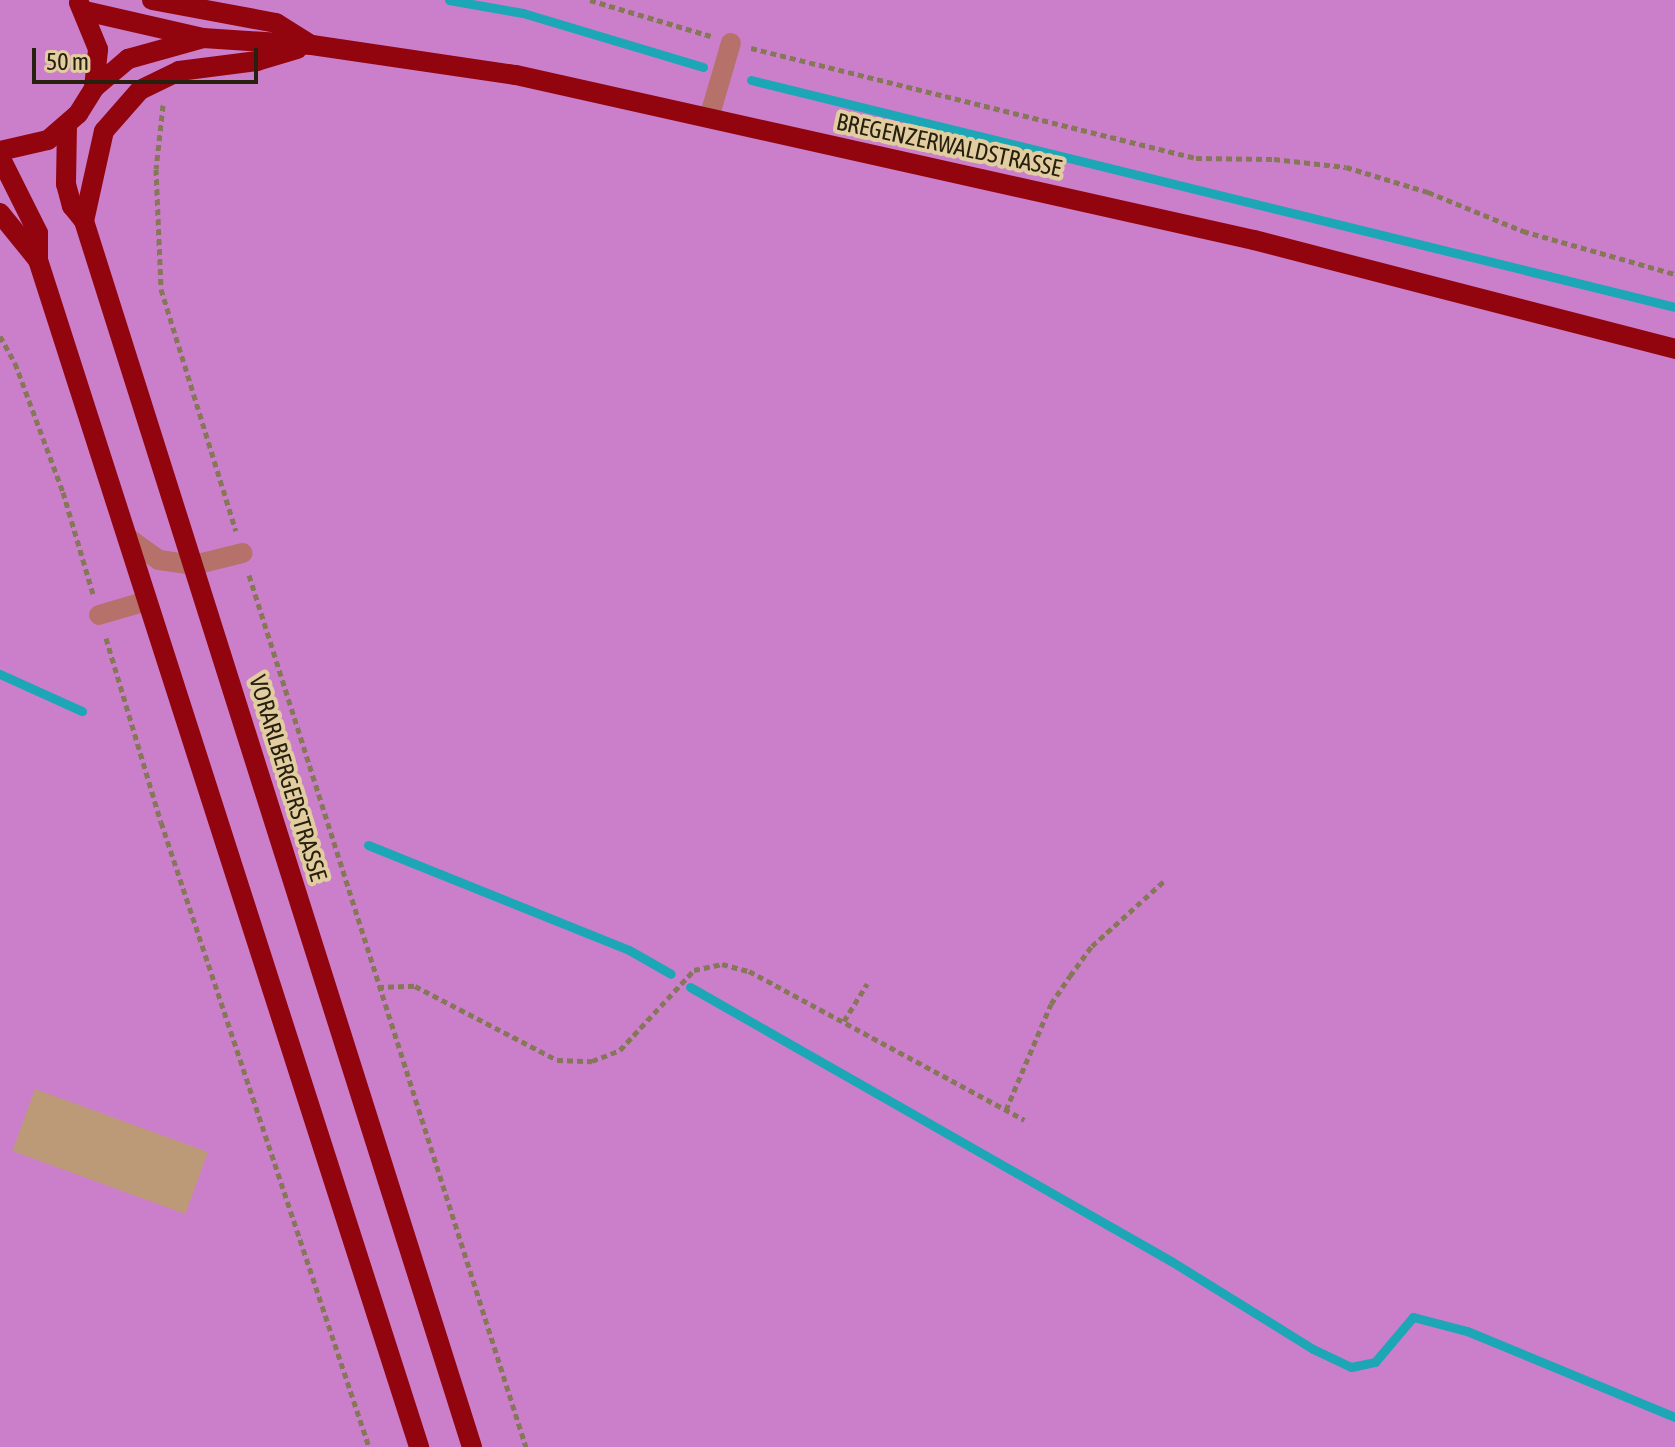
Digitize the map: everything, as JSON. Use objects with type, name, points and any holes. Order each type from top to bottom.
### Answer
[{"type":"main road","points":[[152,0],[276,23],[312,45]]},
{"type":"main road","points":[[81,5],[98,49],[94,88],[67,125],[32,148],[0,154],[33,217],[38,260],[419,1447]]},
{"type":"main road","name":"BREGENZERWALDSTRASSE","points":[[81,5],[203,38],[312,45],[516,75],[1254,240],[1675,349]]},
{"type":"main road","name":"BREGENZERWALDSTRASSE","points":[[94,88],[128,59],[203,38]]},
{"type":"main road","points":[[84,221],[104,131],[140,90],[179,71],[257,61],[312,45]]},
{"type":"main road","name":"VORARLBERGERSTRASSE","points":[[67,125],[66,184],[72,206],[84,221],[472,1447]]},
{"type":"main road","points":[[0,213],[38,260]]},
{"type":"lane","points":[[709,118],[731,43]]},
{"type":"lane","points":[[127,537],[159,560],[194,565],[243,553]]},
{"type":"lane","points":[[99,615],[147,601]]},
{"type":"path","points":[[590,0],[731,43],[1196,158],[1346,167],[1428,192],[1523,231],[1675,274]]},
{"type":"path","points":[[164,98],[156,169],[161,289],[378,987],[526,1447]]},
{"type":"path","points":[[0,336],[15,363],[63,492],[161,822],[369,1447]]},
{"type":"path","points":[[1006,1110],[1051,1004],[1070,976],[1092,946],[1165,880]]},
{"type":"path","points":[[378,987],[415,986],[436,994],[557,1060],[592,1061],[620,1050],[694,970],[722,964],[749,971],[1024,1120]]},
{"type":"path","points":[[844,1021],[867,984]]},
{"type":"shaded area","points":[[0,0],[1675,0],[1675,1447],[0,1447]]},
{"type":"building","points":[[35,1089],[208,1152],[185,1214],[12,1151]]},
{"type":"waterway","points":[[449,0],[523,13],[703,67]]},
{"type":"waterway","points":[[751,80],[1675,307]]},
{"type":"waterway","points":[[0,674],[82,711]]},
{"type":"waterway","points":[[368,845],[629,950],[671,974]]},
{"type":"waterway","points":[[690,987],[1171,1261],[1313,1349],[1351,1367],[1375,1362],[1413,1317],[1467,1331],[1675,1417]]}]
